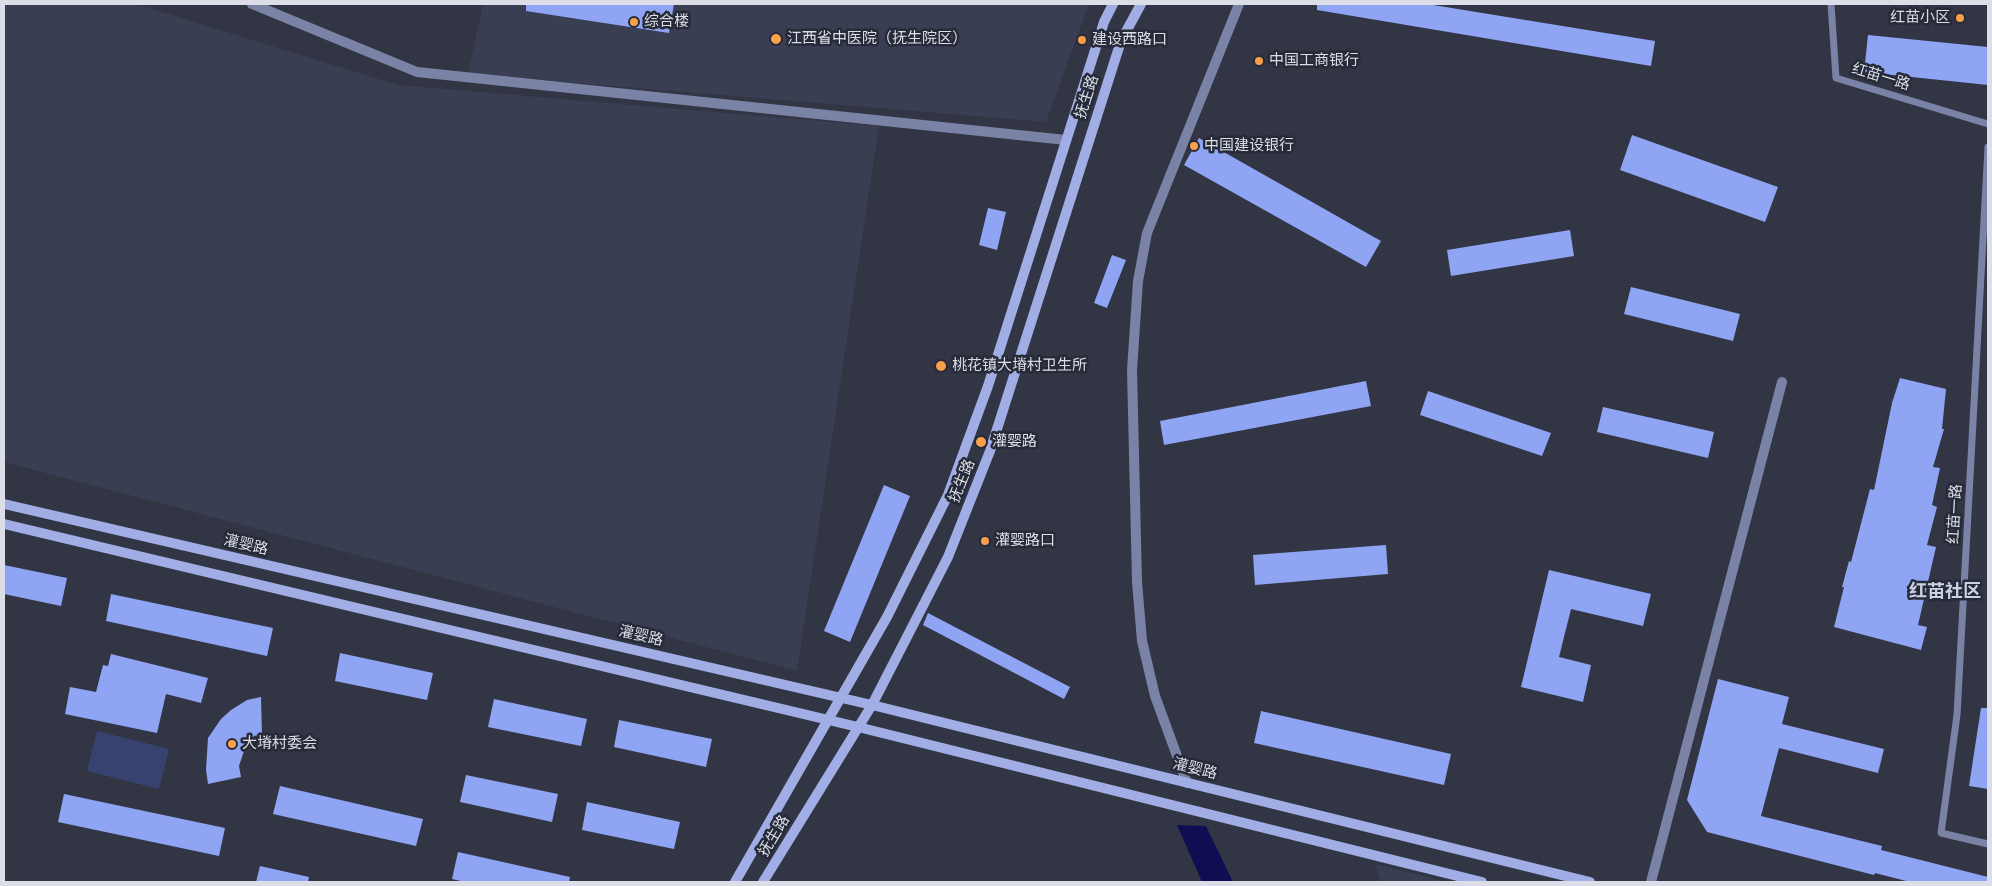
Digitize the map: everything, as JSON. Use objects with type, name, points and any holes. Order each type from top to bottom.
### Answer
[{"type":"main road","name":"抚生路","points":[[735,882],[887,616],[948,495],[988,386],[1104,22],[1113,4]]},
{"type":"main road","name":"抚生路","points":[[763,882],[872,705],[948,557],[990,451],[1121,41],[1141,4]]},
{"type":"main road","name":"灌婴路","points":[[4,504],[872,705],[1590,882]]},
{"type":"main road","points":[[4,524],[858,727],[1482,882]]},
{"type":"street","points":[[252,4],[416,72],[1066,140]]},
{"type":"street","points":[[1187,783],[1155,696],[1142,641],[1138,582],[1132,370],[1138,281],[1147,233],[1239,4]]},
{"type":"street","points":[[1651,882],[1782,382]]},
{"type":"lane","name":"红苗一路","points":[[1831,4],[1836,78],[1988,124]]},
{"type":"lane","name":"红苗一路","points":[[1988,147],[1957,715],[1941,833],[1988,844]]},
{"type":"shaded area","points":[[4,4],[136,4],[398,85],[879,126],[797,671],[4,462]]},
{"type":"shaded area","name":"江西省中医院（抚生院区）","points":[[483,4],[1089,4],[1046,122],[468,74]]},
{"type":"shaded area","points":[[97,731],[169,749],[159,789],[87,771]]},
{"type":"shaded area","points":[[1177,825],[1206,826],[1233,882],[1202,882]]},
{"type":"shaded area","points":[[1375,864],[1447,882],[1381,882]]},
{"type":"building","name":"综合楼","points":[[526,4],[674,4],[669,33],[526,11]]},
{"type":"building","points":[[1317,4],[1427,4],[1655,41],[1651,66],[1317,10]]},
{"type":"building","points":[[1868,35],[1988,47],[1988,85],[1864,72]]},
{"type":"building","points":[[1632,135],[1778,187],[1765,222],[1620,170]]},
{"type":"building","points":[[1199,138],[1381,241],[1366,267],[1184,165]]},
{"type":"building","points":[[988,208],[1006,212],[997,250],[979,245]]},
{"type":"building","points":[[1570,230],[1574,256],[1451,276],[1447,250]]},
{"type":"building","points":[[1112,255],[1126,260],[1107,308],[1094,303]]},
{"type":"building","points":[[1631,287],[1740,314],[1733,341],[1624,314]]},
{"type":"building","points":[[1900,378],[1946,389],[1942,429],[1944,429],[1933,467],[1940,468],[1932,505],[1937,507],[1927,545],[1936,547],[1918,625],[1927,627],[1921,650],[1834,627],[1844,587],[1842,587],[1849,561],[1851,562],[1870,489],[1874,490],[1892,403]]},
{"type":"building","points":[[1366,381],[1371,406],[1164,445],[1160,421]]},
{"type":"building","points":[[1428,391],[1551,433],[1542,456],[1420,415]]},
{"type":"building","points":[[1603,407],[1714,432],[1708,458],[1597,432]]},
{"type":"building","points":[[884,485],[910,496],[850,642],[824,631]]},
{"type":"building","points":[[1386,545],[1388,574],[1255,585],[1253,555]]},
{"type":"building","points":[[4,565],[67,578],[61,606],[4,594]]},
{"type":"building","points":[[1549,570],[1651,594],[1643,626],[1571,609],[1559,657],[1591,665],[1583,702],[1521,687]]},
{"type":"building","points":[[111,594],[273,628],[267,656],[106,621]]},
{"type":"building","points":[[928,613],[1070,687],[1064,699],[923,625]]},
{"type":"building","points":[[340,653],[433,673],[427,700],[335,681]]},
{"type":"building","points":[[111,654],[208,678],[201,703],[166,694],[157,733],[65,714],[70,687],[96,692],[103,665],[108,666]]},
{"type":"building","points":[[1718,679],[1789,697],[1782,724],[1884,749],[1878,773],[1779,748],[1761,816],[1882,846],[1881,850],[1988,877],[1988,882],[1910,882],[1875,873],[1874,875],[1707,832],[1687,800]]},
{"type":"building","points":[[261,697],[262,734],[254,736],[246,745],[239,766],[241,777],[208,784],[206,770],[208,738],[221,719],[231,710],[247,700]]},
{"type":"building","points":[[494,699],[587,719],[581,746],[488,727]]},
{"type":"building","points":[[1981,708],[1988,708],[1988,789],[1969,786]]},
{"type":"building","points":[[1261,711],[1451,754],[1444,785],[1254,743]]},
{"type":"building","points":[[619,720],[712,739],[706,767],[614,747]]},
{"type":"building","points":[[466,775],[558,794],[552,822],[460,802]]},
{"type":"building","points":[[280,786],[423,819],[416,846],[273,814]]},
{"type":"building","points":[[64,794],[225,828],[219,856],[58,822]]},
{"type":"building","points":[[587,802],[680,822],[674,849],[582,830]]},
{"type":"building","points":[[458,852],[570,877],[569,882],[465,882],[452,879]]},
{"type":"building","points":[[260,866],[309,877],[308,882],[256,882]]},
{"type":"place","name":"红苗小区","points":[[1960,18]]},
{"type":"place","name":"综合楼","points":[[634,22]]},
{"type":"place","name":"江西省中医院（抚生院区）","points":[[776,39]]},
{"type":"place","name":"建设西路口","points":[[1082,40]]},
{"type":"place","name":"中国工商银行","points":[[1259,61]]},
{"type":"place","name":"中国建设银行","points":[[1194,146]]},
{"type":"place","name":"桃花镇大塉村卫生所","points":[[941,366]]},
{"type":"place","name":"灌婴路","points":[[981,442]]},
{"type":"place","name":"灌婴路口","points":[[985,541]]},
{"type":"place","name":"大塉村委会","points":[[232,744]]},
{"type":"district","name":"红苗社区","points":[[1945,592]]}]
